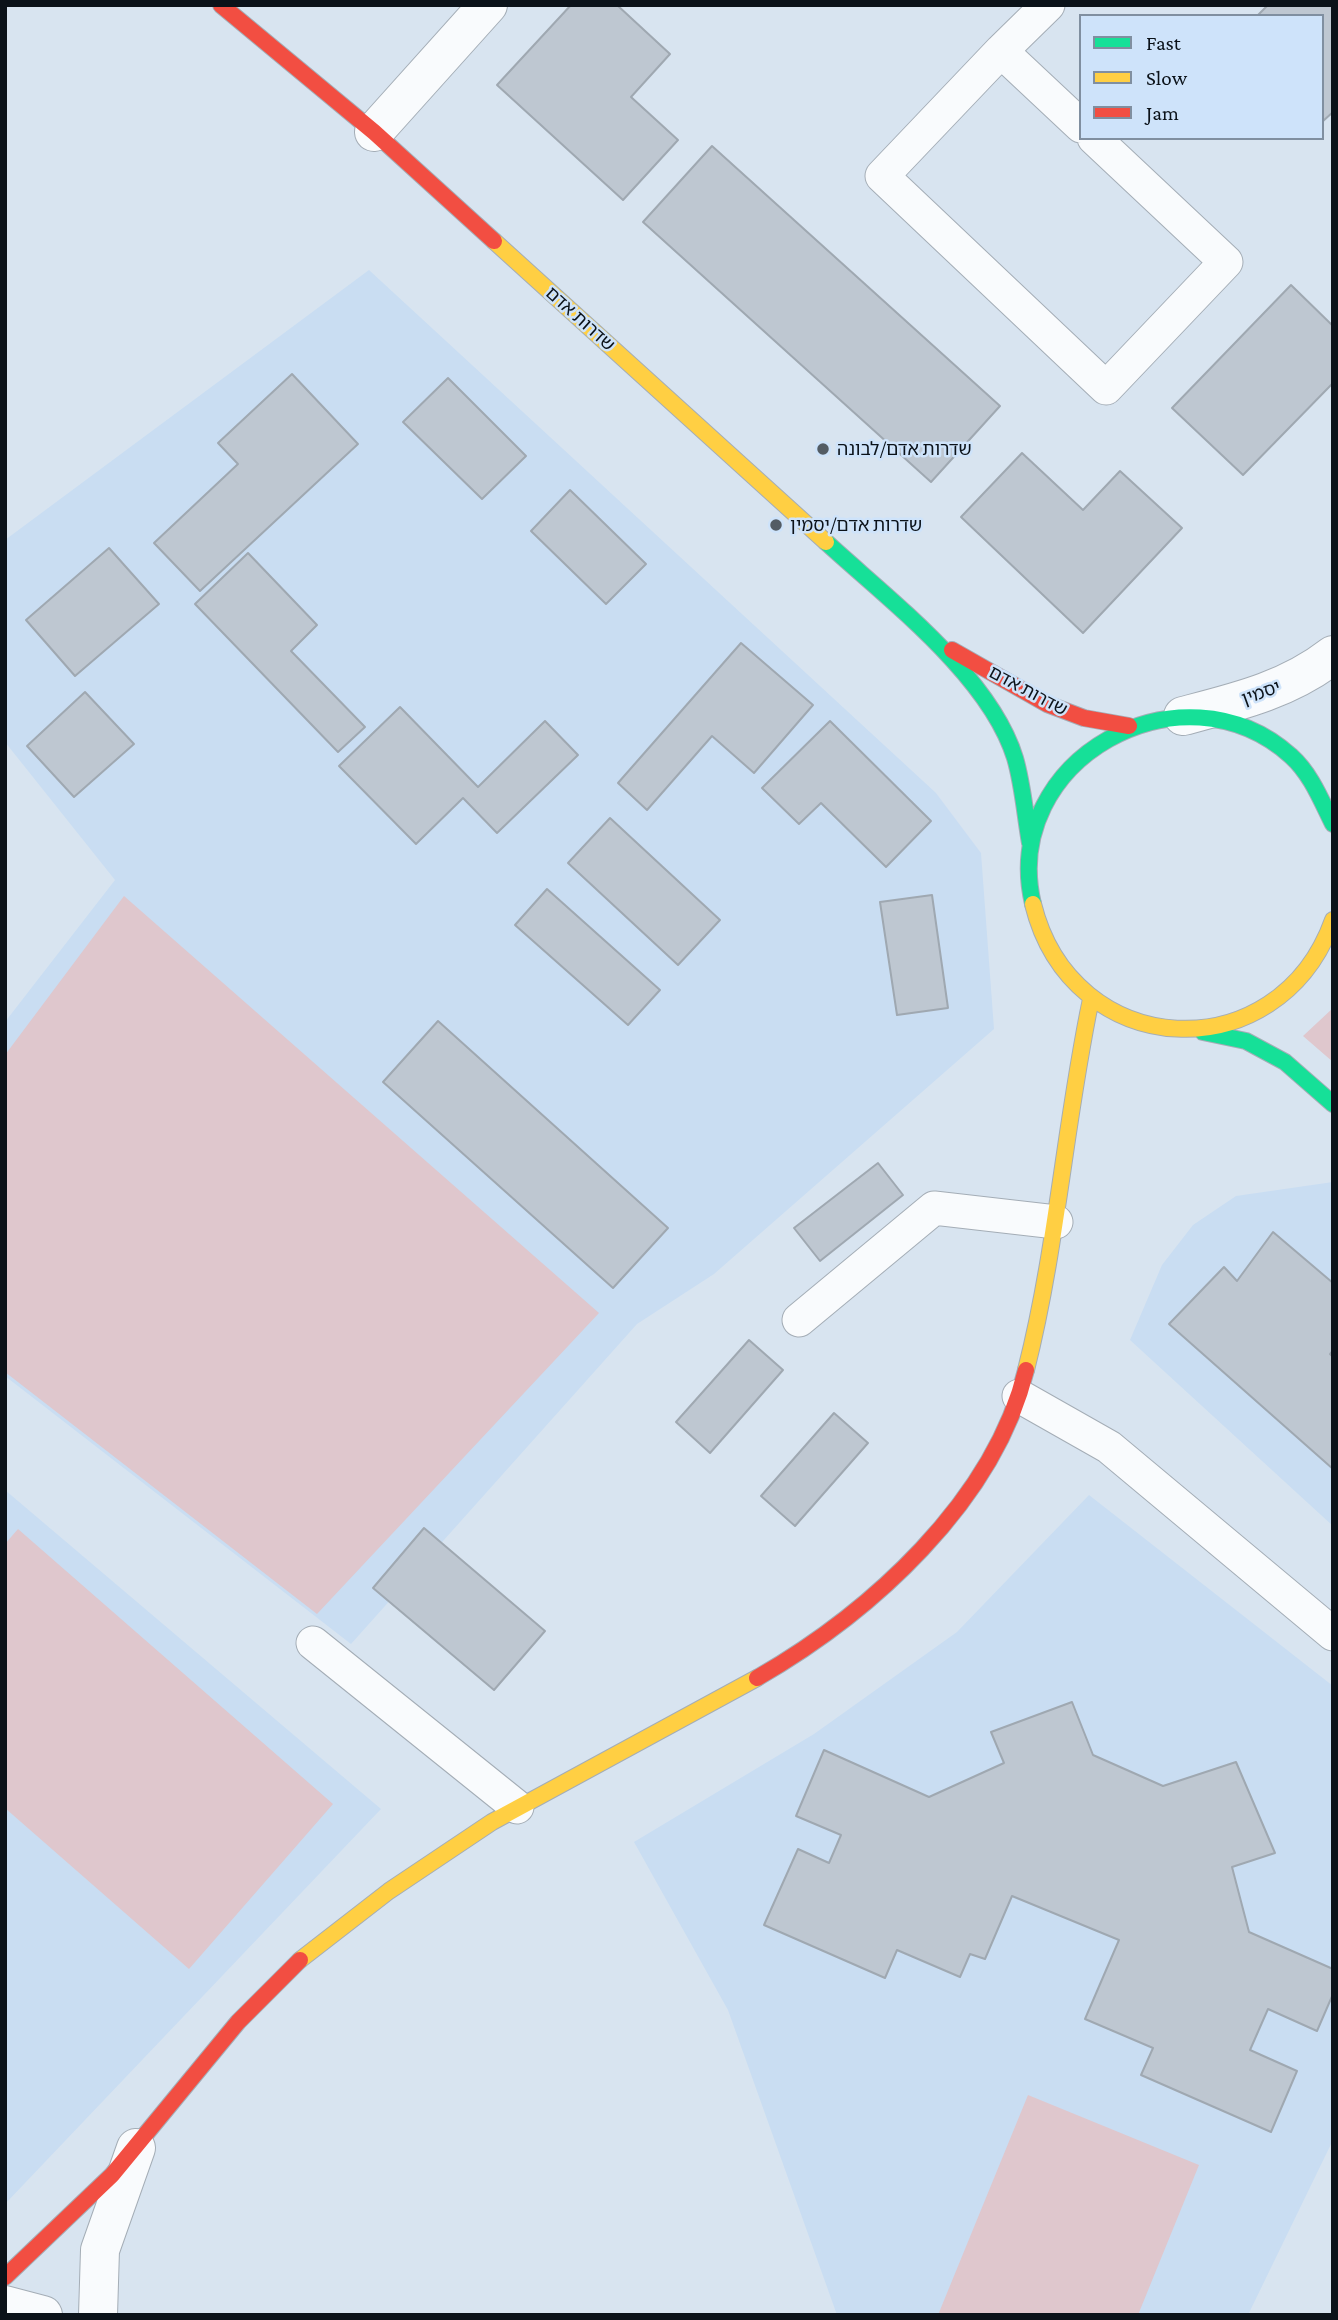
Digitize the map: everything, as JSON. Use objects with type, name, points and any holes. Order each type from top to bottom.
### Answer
[{"type":"street","name":"שדרות אדם","points":[[221,5],[374,132],[933,639],[992,709],[1015,758],[1030,843],[1029,898],[1047,950],[1091,999],[1140,1024],[1194,1030],[1246,1041],[1285,1062],[1333,1104]]},
{"type":"street","points":[[374,132],[488,5]]},
{"type":"street","name":"שדרות אדם","points":[[933,639],[1047,704],[1083,718],[1129,726]]},
{"type":"street","name":"יסמין","points":[[1183,716],[1256,697],[1307,675],[1333,655]]},
{"type":"street","name":"שדרות אדם","points":[[1030,843],[1049,792],[1084,751],[1129,726],[1183,716],[1237,725],[1284,751],[1314,784],[1333,824]]},
{"type":"street","name":"שדרות אדם","points":[[1194,1030],[1247,1018],[1293,987],[1327,940],[1333,920]]},
{"type":"street","points":[[5,2277],[79,2210],[138,2143],[238,2018],[311,1951],[403,1880],[517,1807],[762,1675],[844,1620],[900,1571],[960,1500],[1013,1414],[1047,1300],[1076,1059],[1091,999]]},
{"type":"street","points":[[98,2315],[100,2250],[138,2143]]},
{"type":"street","points":[[5,2305],[43,2315]]},
{"type":"lane","points":[[1048,5],[882,176],[1106,388],[1226,262],[1096,140]]},
{"type":"lane","points":[[1001,51],[1079,124]]},
{"type":"lane","points":[[799,1320],[934,1208],[1056,1222]]},
{"type":"lane","points":[[1019,1395],[1109,1447],[1333,1634]]},
{"type":"lane","points":[[313,1643],[517,1807]]},
{"type":"shaded area","points":[[369,270],[936,793],[981,853],[994,1029],[714,1274],[637,1324],[351,1644],[5,1376],[5,1022],[115,880],[5,742],[5,540]]},
{"type":"shaded area","points":[[124,896],[599,1313],[317,1614],[5,1372],[5,1055]]},
{"type":"shaded area","points":[[1333,1008],[1333,1062],[1303,1036]]},
{"type":"shaded area","points":[[1333,1182],[1333,1526],[1130,1340],[1162,1265],[1193,1225],[1236,1196]]},
{"type":"shaded area","points":[[5,1490],[381,1809],[5,2204]]},
{"type":"shaded area","points":[[1089,1495],[1333,1686],[1333,2140],[1248,2315],[837,2315],[728,2010],[634,1842],[814,1734],[957,1632]]},
{"type":"shaded area","points":[[18,1529],[333,1804],[189,1969],[5,1808],[5,1544]]},
{"type":"shaded area","points":[[1028,2095],[1199,2165],[1138,2315],[938,2315]]},
{"type":"building","points":[[571,5],[617,5],[670,54],[631,97],[678,140],[623,200],[497,85]]},
{"type":"building","points":[[1268,5],[1333,5],[1333,112],[1324,120],[1324,14],[1259,14]]},
{"type":"building","points":[[712,146],[1000,406],[931,482],[643,222]]},
{"type":"building","points":[[1291,285],[1333,326],[1333,383],[1243,475],[1172,408]]},
{"type":"building","points":[[292,374],[358,444],[200,591],[154,543],[238,464],[218,443]]},
{"type":"building","points":[[448,378],[526,456],[482,499],[403,422]]},
{"type":"building","points":[[1022,453],[1083,510],[1120,471],[1182,528],[1083,633],[961,517]]},
{"type":"building","points":[[570,490],[646,564],[606,604],[531,531]]},
{"type":"building","points":[[109,548],[159,604],[75,676],[26,620]]},
{"type":"building","points":[[248,553],[317,625],[291,651],[365,727],[338,752],[195,604]]},
{"type":"building","points":[[741,643],[813,705],[754,773],[712,736],[647,810],[618,783]]},
{"type":"building","points":[[85,692],[134,744],[74,797],[27,746]]},
{"type":"building","points":[[400,707],[478,787],[545,721],[578,755],[497,833],[463,798],[416,844],[339,766]]},
{"type":"building","points":[[830,721],[931,821],[886,867],[821,803],[799,824],[762,788]]},
{"type":"building","points":[[610,818],[720,920],[678,965],[568,863]]},
{"type":"building","points":[[547,889],[660,990],[628,1025],[515,925]]},
{"type":"building","points":[[932,895],[948,1008],[897,1015],[880,902]]},
{"type":"building","points":[[438,1021],[668,1228],[613,1288],[383,1082]]},
{"type":"building","points":[[878,1163],[903,1195],[820,1261],[794,1228]]},
{"type":"building","points":[[1273,1232],[1333,1283],[1333,1350],[1330,1354],[1333,1357],[1333,1469],[1169,1324],[1224,1267],[1237,1281]]},
{"type":"building","points":[[749,1340],[783,1370],[710,1453],[676,1422]]},
{"type":"building","points":[[834,1413],[868,1443],[795,1526],[761,1496]]},
{"type":"building","points":[[424,1528],[545,1631],[494,1690],[373,1588]]},
{"type":"building","points":[[1072,1702],[1093,1755],[1163,1786],[1236,1762],[1275,1853],[1232,1867],[1249,1932],[1333,1969],[1333,1994],[1317,2031],[1268,2009],[1250,2050],[1297,2071],[1271,2132],[1141,2075],[1153,2048],[1085,2019],[1119,1940],[1012,1896],[985,1959],[970,1954],[960,1977],[897,1950],[885,1978],[764,1925],[798,1849],[829,1863],[841,1835],[796,1816],[824,1750],[929,1797],[1004,1763],[991,1732]]},
{"type":"traffic: fast","points":[[826,542],[934,641],[984,698],[1002,728],[1015,758],[1030,843]]},
{"type":"traffic: fast","points":[[1033,904],[1030,852],[1044,806],[1071,768],[1108,739],[1153,722],[1200,718],[1247,728],[1298,763],[1315,788],[1333,824]]},
{"type":"traffic: fast","points":[[1203,1032],[1246,1041],[1285,1062],[1333,1104]]},
{"type":"traffic: slow","points":[[494,241],[826,542]]},
{"type":"traffic: slow","points":[[1033,904],[1055,956],[1089,995],[1131,1019],[1177,1029],[1224,1024],[1268,1004],[1306,970],[1333,920]]},
{"type":"traffic: slow","points":[[1026,1370],[1046,1278],[1091,999]]},
{"type":"traffic: slow","points":[[300,1960],[389,1891],[492,1822],[757,1678]]},
{"type":"traffic: jam","points":[[221,5],[374,132],[494,241]]},
{"type":"traffic: jam","points":[[952,650],[1047,704],[1084,718],[1129,726]]},
{"type":"traffic: jam","points":[[757,1678],[800,1652],[842,1621],[883,1587],[922,1549],[957,1508],[986,1465],[1010,1418],[1026,1370]]},
{"type":"traffic: jam","points":[[5,2277],[112,2175],[238,2022],[300,1960]]},
{"type":"place","name":"שדרות אדם/לבונה","points":[[823,449]]},
{"type":"place","name":"שדרות אדם/יסמין","points":[[776,525]]}]
